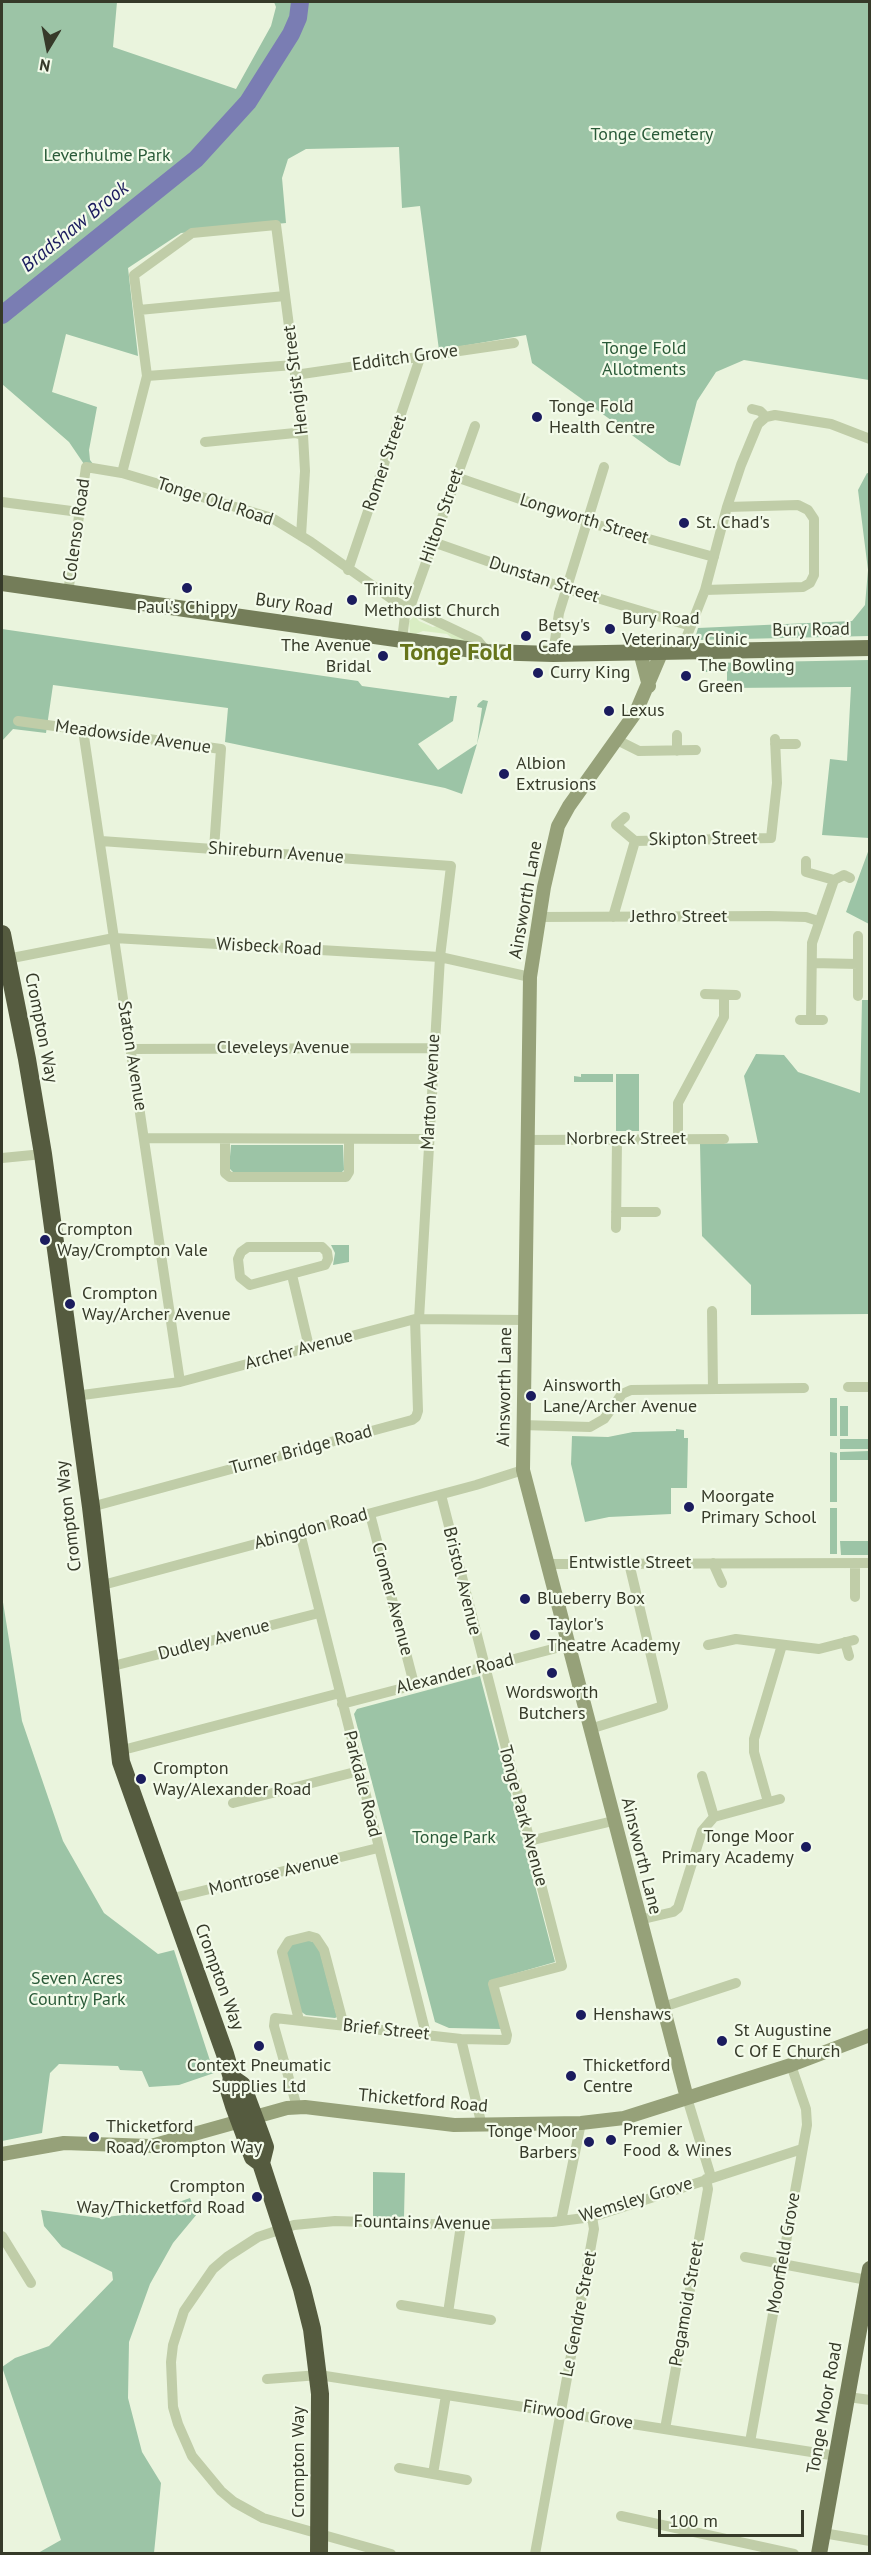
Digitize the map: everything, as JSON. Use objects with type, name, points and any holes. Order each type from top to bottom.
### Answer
[{"type":"highway","name":"Crompton Way","points":[[2,934],[43,1154],[91,1507],[121,1762],[232,2078],[229,2090],[247,2118],[253,2157],[261,2163],[308,2311],[319,2375],[319,2553]]},
{"type":"main road","name":"Bury Road","points":[[2,583],[487,652],[553,654],[870,648]]},
{"type":"main road","name":"Ainsworth Lane","points":[[662,651],[636,712],[569,806],[558,826],[539,917],[530,977],[522,1425],[523,1470],[546,1564],[687,2098]]},
{"type":"main road","points":[[640,652],[649,686]]},
{"type":"main road","name":"Thicketford Road","points":[[2,2154],[64,2143],[151,2146],[247,2118],[297,2107],[429,2123],[482,2126],[581,2123],[624,2118],[791,2065],[870,2035]]},
{"type":"main road","name":"Tonge Moor Road","points":[[819,2553],[868,2275]]},
{"type":"street","name":"Hengist Street","points":[[139,310],[135,275],[192,233],[276,225],[303,435],[305,471],[301,536]]},
{"type":"street","points":[[122,473],[147,376],[139,310],[285,296]]},
{"type":"street","name":"Edditch Grove","points":[[147,376],[295,370],[514,343]]},
{"type":"street","name":"Romer Street","points":[[348,570],[421,355]]},
{"type":"street","points":[[752,409],[760,411],[766,417]]},
{"type":"street","points":[[681,651],[705,590],[727,507],[749,442],[758,424],[766,417],[775,415],[831,424],[870,439]]},
{"type":"street","name":"Hilton Street","points":[[402,640],[405,615],[409,610],[475,426]]},
{"type":"street","points":[[205,442],[303,435]]},
{"type":"street","name":"Tonge Old Road","points":[[86,467],[122,473],[272,518],[409,610],[478,641],[487,652]]},
{"type":"street","name":"Colenso Road","points":[[68,593],[86,467]]},
{"type":"street","points":[[553,654],[559,613],[604,467]]},
{"type":"street","name":"Longworth Street","points":[[456,477],[587,522],[714,557]]},
{"type":"street","points":[[2,502],[79,512]]},
{"type":"street","points":[[705,590],[803,587],[810,583],[814,575],[814,519],[808,510],[798,506],[727,507]]},
{"type":"street","name":"Dunstan Street","points":[[433,542],[567,589],[691,626]]},
{"type":"street","name":"Meadowside Avenue","points":[[18,721],[221,749],[214,849]]},
{"type":"street","name":"Staton Avenue","points":[[83,730],[180,1382]]},
{"type":"street","points":[[677,735],[677,751]]},
{"type":"street","points":[[617,740],[639,751],[696,750]]},
{"type":"street","name":"Skipton Street","points":[[635,841],[771,838],[777,783],[775,741],[796,744]]},
{"type":"street","points":[[613,917],[635,841],[616,825],[624,817]]},
{"type":"street","name":"Shireburn Avenue","points":[[101,841],[451,866]]},
{"type":"street","points":[[806,861],[806,872],[834,880]]},
{"type":"street","name":"Marton Avenue","points":[[417,1319],[440,957],[451,866]]},
{"type":"street","points":[[824,1020],[806,1020],[812,943],[834,880],[844,875],[850,878]]},
{"type":"street","name":"Jethro Street","points":[[539,917],[806,917],[818,921]]},
{"type":"street","points":[[858,936],[858,996]]},
{"type":"street","name":"Wisbeck Road","points":[[7,959],[114,938],[440,957],[530,977]]},
{"type":"street","points":[[812,963],[858,964]]},
{"type":"street","points":[[705,994],[736,995]]},
{"type":"street","points":[[678,1139],[678,1103],[724,1017],[724,995]]},
{"type":"street","name":"Cleveleys Avenue","points":[[131,1049],[434,1048]]},
{"type":"street","points":[[145,1138],[428,1139]]},
{"type":"street","points":[[225,1139],[225,1173],[230,1177],[346,1177],[349,1172],[349,1139]]},
{"type":"street","points":[[616,1228],[617,1139]]},
{"type":"street","name":"Norbreck Street","points":[[528,1140],[724,1139]]},
{"type":"street","points":[[2,1158],[43,1154]]},
{"type":"street","points":[[616,1212],[656,1212]]},
{"type":"street","points":[[248,1247],[322,1247],[327,1252],[328,1259],[325,1265],[292,1275],[250,1285],[240,1277],[238,1259],[241,1252],[248,1247]]},
{"type":"street","points":[[292,1275],[309,1347]]},
{"type":"street","points":[[712,1311],[713,1389]]},
{"type":"street","name":"Archer Avenue","points":[[75,1396],[180,1382],[417,1319],[524,1320]]},
{"type":"street","name":"Turner Bridge Road","points":[[91,1507],[412,1420],[418,1411],[417,1319]]},
{"type":"street","points":[[848,1387],[870,1387]]},
{"type":"street","points":[[522,1425],[590,1427],[604,1419],[622,1394],[630,1390],[687,1394],[713,1389],[804,1388]]},
{"type":"street","name":"Abingdon Road","points":[[99,1586],[441,1495],[523,1470]]},
{"type":"street","name":"Bristol Avenue","points":[[441,1495],[483,1667]]},
{"type":"street","name":"Cromer Avenue","points":[[370,1514],[414,1684]]},
{"type":"street","name":"Parkdale Road","points":[[300,1533],[426,2034]]},
{"type":"street","points":[[590,1729],[661,1709],[663,1703],[629,1563]]},
{"type":"street","name":"Entwistle Street","points":[[713,1563],[722,1582]]},
{"type":"street","points":[[855,1563],[855,1597]]},
{"type":"street","name":"Entwistle Street","points":[[546,1564],[870,1563]]},
{"type":"street","name":"Dudley Avenue","points":[[109,1667],[319,1613]]},
{"type":"street","points":[[708,1646],[724,1646],[736,1639],[819,1649],[849,1641],[849,1656]]},
{"type":"street","name":"Alexander Road","points":[[119,1751],[414,1684],[568,1645]]},
{"type":"street","points":[[768,1802],[754,1752],[754,1739],[782,1645]]},
{"type":"street","name":"Tonge Park Avenue","points":[[483,1667],[562,1966],[493,1984],[506,2040]]},
{"type":"street","points":[[233,1803],[359,1771]]},
{"type":"street","points":[[702,1776],[714,1817]]},
{"type":"street","points":[[639,1920],[673,1912],[678,1908],[702,1831],[714,1817],[780,1799]]},
{"type":"street","points":[[529,1841],[613,1821]]},
{"type":"street","name":"Montrose Avenue","points":[[170,1899],[378,1848]]},
{"type":"street","points":[[299,2020],[282,1952],[289,1941],[309,1936],[316,1938],[324,1950],[344,2026]]},
{"type":"street","points":[[663,2007],[716,1985],[736,1983]]},
{"type":"street","name":"Brief Street","points":[[297,2107],[274,2026],[274,2019],[279,2017],[461,2038],[506,2040]]},
{"type":"street","points":[[461,2038],[482,2126]]},
{"type":"street","name":"Moorfield Grove","points":[[750,2442],[808,2118],[791,2065]]},
{"type":"street","name":"Pegamoid Street","points":[[665,2429],[708,2189],[701,2145],[687,2098]]},
{"type":"street","points":[[561,2221],[581,2123]]},
{"type":"street","name":"Wemsley Grove","points":[[561,2221],[592,2217],[802,2149]]},
{"type":"street","name":"Le Gendre Street","points":[[535,2553],[594,2229],[592,2217]]},
{"type":"street","name":"Fountains Avenue","points":[[391,2553],[263,2518],[234,2502],[221,2491],[192,2456],[173,2407],[171,2374],[173,2345],[184,2311],[213,2270],[227,2257],[258,2237],[283,2228],[335,2221],[461,2225],[561,2221]]},
{"type":"street","points":[[448,2313],[461,2225]]},
{"type":"street","points":[[2,2236],[31,2283]]},
{"type":"street","points":[[745,2257],[868,2275]]},
{"type":"street","points":[[401,2306],[491,2320]]},
{"type":"street","name":"Firwood Grove","points":[[267,2379],[319,2375],[837,2456]]},
{"type":"street","points":[[433,2474],[446,2395]]},
{"type":"street","points":[[848,2397],[870,2400]]},
{"type":"street","points":[[399,2468],[467,2480]]},
{"type":"street","points":[[621,2516],[794,2553]]},
{"type":"street","points":[[823,2532],[870,2541]]},
{"type":"green space","points":[[2,2],[117,2],[113,47],[236,89],[271,26],[276,7],[274,2],[869,2],[869,380],[744,360],[716,372],[697,401],[680,466],[669,462],[532,363],[526,335],[439,350],[420,206],[402,208],[399,147],[306,149],[288,159],[282,178],[286,223],[181,233],[128,268],[138,356],[66,334],[52,392],[97,407],[89,450],[90,460],[97,469],[86,467],[69,442],[2,384]]},
{"type":"green space","points":[[867,473],[870,474],[869,636],[698,640],[696,635],[698,628],[852,621],[865,605],[868,570],[858,490]]},
{"type":"green space","points":[[2,629],[358,681],[362,686],[449,698],[457,696],[453,721],[418,744],[438,770],[477,744],[462,794],[445,788],[225,742],[228,708],[53,685],[46,733],[13,729],[2,741]]},
{"type":"green space","points":[[869,660],[869,838],[822,835],[830,759],[847,761],[851,687],[727,688],[727,672],[705,672],[711,663]]},
{"type":"green space","points":[[483,700],[488,701],[477,744],[482,708],[477,707]]},
{"type":"green space","points":[[869,849],[869,924],[846,912]]},
{"type":"green space","points":[[862,1000],[869,1000],[869,1314],[751,1315],[751,1285],[702,1236],[700,1144],[758,1143],[744,1076],[756,1054],[784,1055],[798,1072],[860,1093]]},
{"type":"green space","points":[[581,1074],[613,1074],[613,1082],[574,1082],[574,1076],[581,1077]]},
{"type":"green space","points":[[616,1074],[639,1074],[639,1131],[616,1131]]},
{"type":"green space","points":[[231,1145],[343,1145],[344,1170],[342,1172],[233,1172],[229,1168]]},
{"type":"green space","points":[[331,1245],[349,1245],[349,1262],[333,1265],[335,1253]]},
{"type":"green space","points":[[830,1398],[837,1398],[837,1436],[830,1436]]},
{"type":"green space","points":[[840,1406],[848,1406],[848,1436],[840,1436]]},
{"type":"green space","points":[[676,1429],[684,1430],[684,1438],[688,1438],[687,1488],[671,1488],[671,1514],[609,1517],[585,1522],[571,1464],[572,1436],[608,1437],[633,1432],[676,1431]]},
{"type":"green space","points":[[840,1439],[869,1439],[869,1449],[840,1449]]},
{"type":"green space","points":[[869,1451],[869,1460],[840,1460],[840,1452]]},
{"type":"green space","points":[[830,1452],[837,1453],[837,1502],[830,1502]]},
{"type":"green space","points":[[830,1508],[837,1508],[837,1554],[830,1554]]},
{"type":"green space","points":[[840,1541],[869,1541],[869,1555],[841,1555]]},
{"type":"green space","name":"Seven Acres Country Park","points":[[2,1596],[22,1721],[63,1841],[104,1913],[158,1954],[174,1950],[214,2073],[179,2085],[149,2087],[142,2071],[120,2070],[118,2066],[59,2064],[50,2073],[42,2133],[2,2141]]},
{"type":"green space","name":"Tonge Park","points":[[480,1676],[555,1962],[489,1981],[502,2029],[449,2028],[435,2022],[354,1714],[357,1709]]},
{"type":"green space","points":[[308,1940],[318,1944],[337,2017],[335,2018],[306,2015],[300,2011],[285,1954],[292,1944]]},
{"type":"green space","points":[[373,2172],[405,2173],[404,2217],[373,2217]]},
{"type":"green space","points":[[190,2198],[197,2214],[173,2243],[150,2284],[129,2342],[128,2398],[142,2452],[161,2483],[154,2553],[38,2553],[61,2540],[2,2367],[15,2358],[49,2346],[113,2280],[112,2272],[62,2247],[44,2226],[41,2210],[99,2218],[154,2211]]},
{"type":"shaded area","points":[[415,616],[419,621],[433,627],[437,626],[474,644],[456,642],[447,634],[423,631],[416,634],[410,633],[409,621]]},
{"type":"waterway","name":"Bradshaw Brook","points":[[2,315],[196,159],[248,102],[291,34],[298,18],[300,2]]},
{"type":"place","name":"Tonge Fold Health Centre","points":[[537,417]]},
{"type":"place","name":"St. Chad's","points":[[684,523]]},
{"type":"place","name":"Paul's Chippy","points":[[187,588]]},
{"type":"place","name":"Trinity Methodist Church","points":[[352,600]]},
{"type":"place","name":"Bury Road Veterinary Clinic","points":[[610,629]]},
{"type":"place","name":"Betsy's Cafe","points":[[526,636]]},
{"type":"place","name":"The Avenue Bridal","points":[[383,656]]},
{"type":"place","name":"Curry King","points":[[538,673]]},
{"type":"place","name":"The Bowling Green","points":[[686,676]]},
{"type":"place","name":"Lexus","points":[[609,711]]},
{"type":"place","name":"Albion Extrusions","points":[[504,774]]},
{"type":"place","name":"Crompton Way/Crompton Vale","points":[[45,1240]]},
{"type":"place","name":"Crompton Way/Archer Avenue","points":[[70,1304]]},
{"type":"place","name":"Ainsworth Lane/Archer Avenue","points":[[531,1396]]},
{"type":"place","name":"Moorgate Primary School","points":[[689,1507]]},
{"type":"place","name":"Blueberry Box","points":[[525,1599]]},
{"type":"place","name":"Taylor's Theatre Academy","points":[[535,1635]]},
{"type":"place","name":"Wordsworth Butchers","points":[[552,1673]]},
{"type":"place","name":"Crompton Way/Alexander Road","points":[[141,1779]]},
{"type":"place","name":"Tonge Moor Primary Academy","points":[[806,1847]]},
{"type":"place","name":"Henshaws","points":[[581,2015]]},
{"type":"place","name":"St Augustine C Of E Church","points":[[722,2041]]},
{"type":"place","name":"Context Pneumatic Supplies Ltd","points":[[259,2046]]},
{"type":"place","name":"Thicketford Centre","points":[[571,2076]]},
{"type":"place","name":"Thicketford Road/Crompton Way","points":[[94,2137]]},
{"type":"place","name":"Premier Food & Wines","points":[[611,2140]]},
{"type":"place","name":"Tonge Moor Barbers","points":[[589,2142]]},
{"type":"place","name":"Crompton Way/Thicketford Road","points":[[257,2197]]},
{"type":"district","name":"Tonge Fold","points":[[456,653]]},
{"type":"park label","name":"Tonge Cemetery","points":[[652,135]]},
{"type":"park label","name":"Leverhulme Park","points":[[107,156]]},
{"type":"park label","name":"Tonge Fold Allotments","points":[[644,359]]}]
